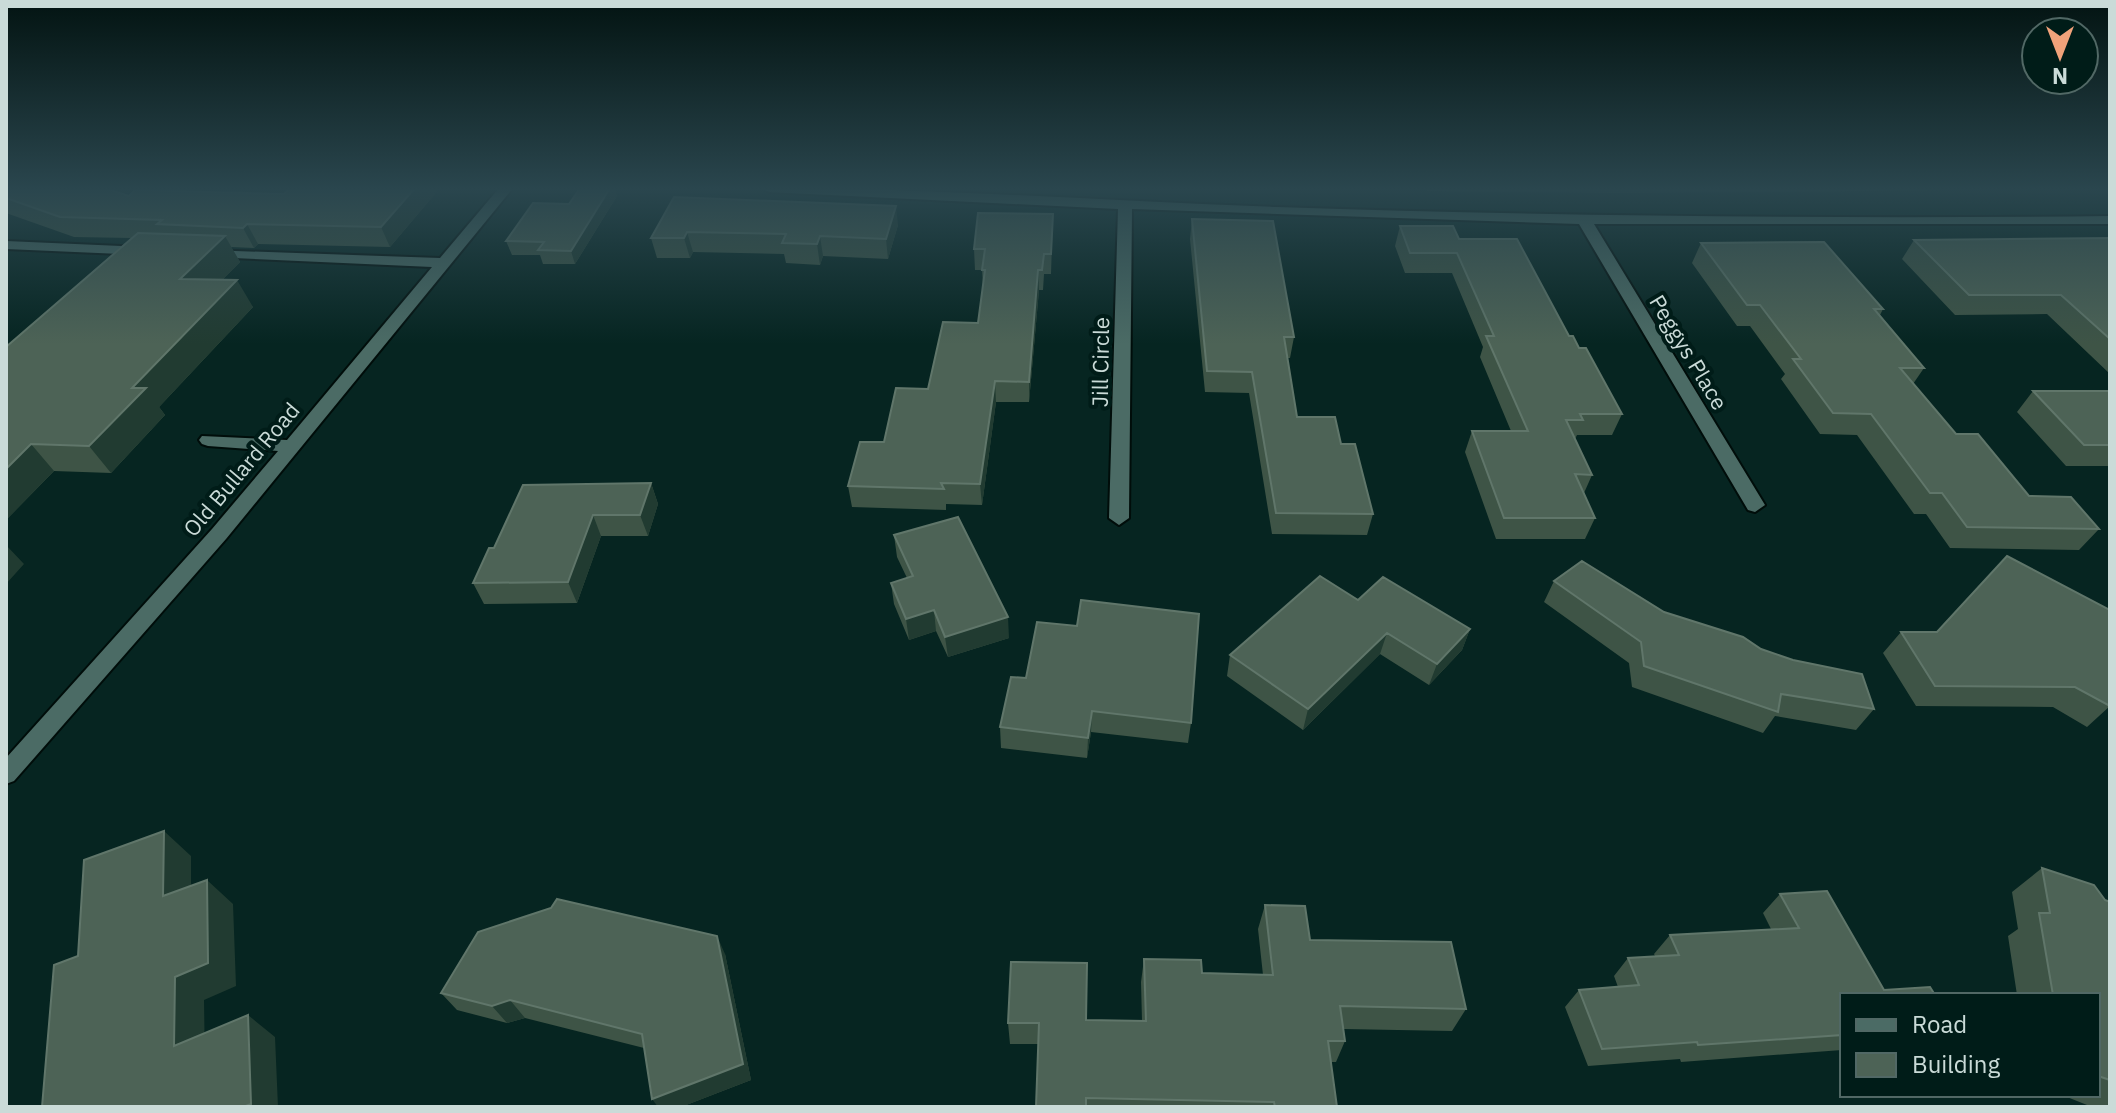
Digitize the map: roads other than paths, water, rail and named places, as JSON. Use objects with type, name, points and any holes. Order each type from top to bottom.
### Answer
[{"type":"street","name":"Old Bullard Road","points":[[6,774],[292,446],[463,240]]},
{"type":"street","name":"Jill Circle","points":[[1119,518],[1124,240]]},
{"type":"street","name":"Peggys Place","points":[[1596,240],[1755,505]]},
{"type":"street","points":[[6,245],[155,251]]},
{"type":"street","points":[[203,253],[444,263]]},
{"type":"street","points":[[208,440],[292,446]]}]
